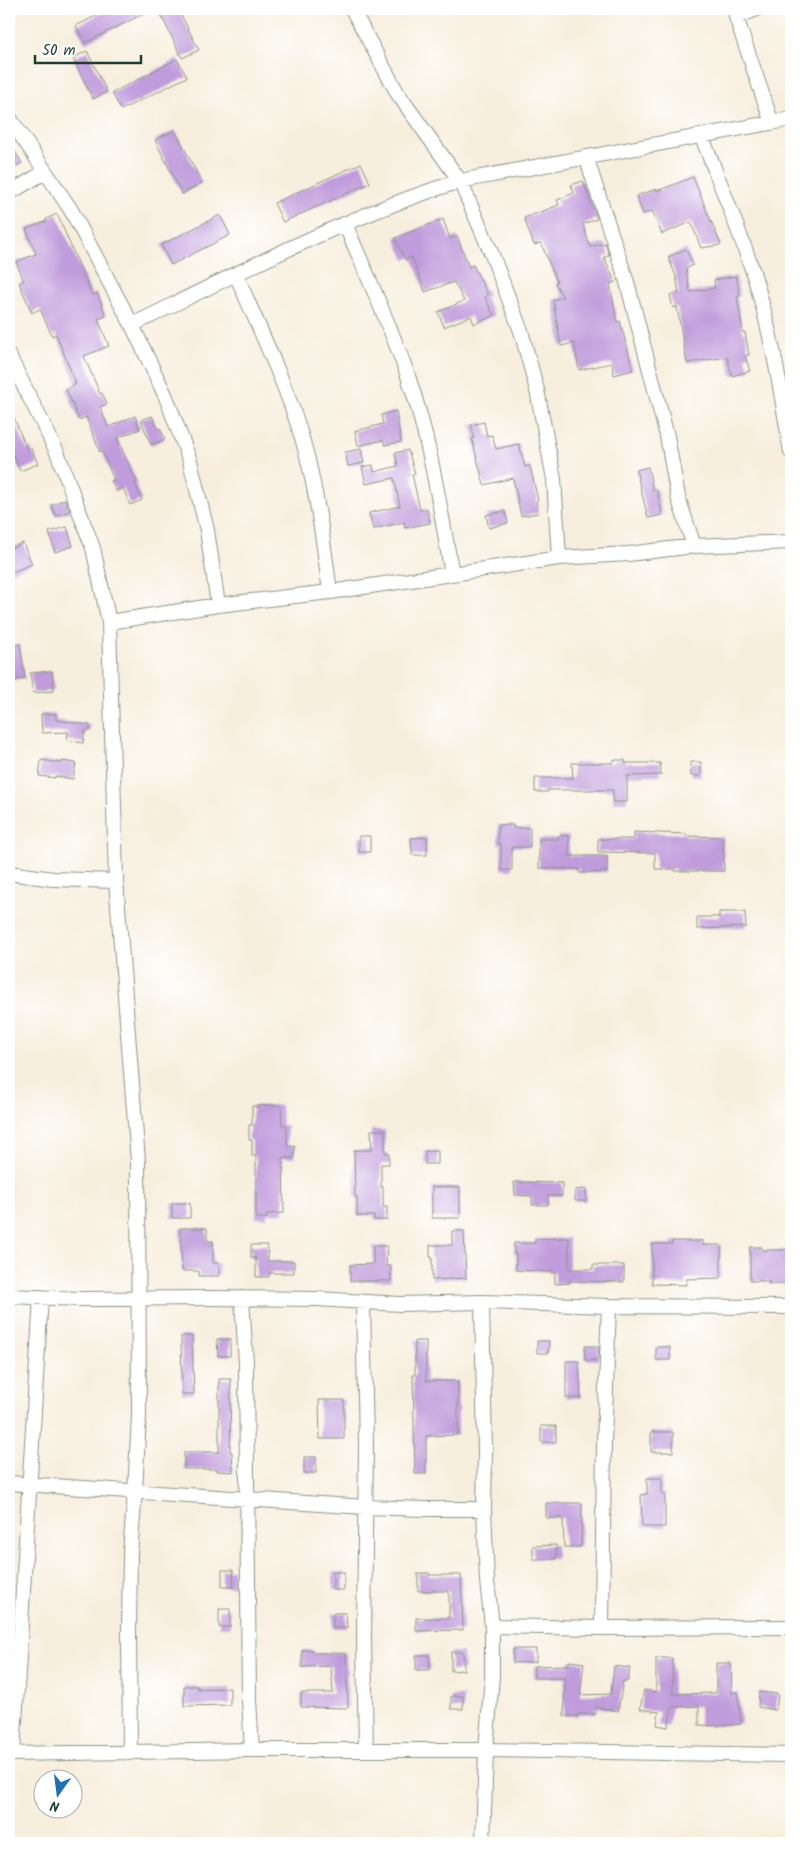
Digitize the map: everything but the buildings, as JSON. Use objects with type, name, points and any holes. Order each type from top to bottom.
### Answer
[{"type":"street","points":[[352,9],[398,94],[460,181],[491,252],[521,331],[537,390],[554,479],[559,558]]},
{"type":"street","points":[[757,9],[734,13],[772,123]]},
{"type":"street","points":[[9,117],[71,210],[132,325],[166,397],[190,461],[207,530],[218,605]]},
{"type":"street","points":[[132,325],[236,274],[345,224],[416,195],[460,181],[791,119]]},
{"type":"street","points":[[702,137],[752,270],[770,342],[791,452]]},
{"type":"street","points":[[586,158],[627,282],[648,355],[667,436],[678,497],[694,546]]},
{"type":"street","points":[[9,193],[45,172]]},
{"type":"street","points":[[345,224],[408,376],[438,489],[452,574]]},
{"type":"street","points":[[236,274],[287,395],[307,455],[319,513],[330,592]]},
{"type":"street","points":[[9,356],[58,452],[93,548],[109,622],[116,881],[138,1161],[138,1414],[136,1492],[130,1553],[130,1753]]},
{"type":"street","points":[[109,622],[559,558],[628,554],[694,546],[791,542]]},
{"type":"street","points":[[9,873],[54,879],[116,881]]},
{"type":"street","points":[[9,1296],[139,1300],[242,1298],[317,1299],[363,1303],[439,1304],[482,1302],[608,1306],[791,1307]]},
{"type":"street","points":[[41,1297],[11,1754],[252,1750],[486,1750],[791,1755]]},
{"type":"street","points":[[242,1298],[246,1364],[249,1700],[252,1750]]},
{"type":"street","points":[[482,1302],[485,1452],[484,1509],[492,1626],[492,1676],[486,1750],[483,1843]]},
{"type":"street","points":[[363,1303],[366,1444],[364,1640],[366,1750]]},
{"type":"street","points":[[602,1628],[608,1306]]},
{"type":"street","points":[[9,1483],[365,1507],[424,1510],[484,1509]]},
{"type":"street","points":[[492,1626],[791,1628]]}]
